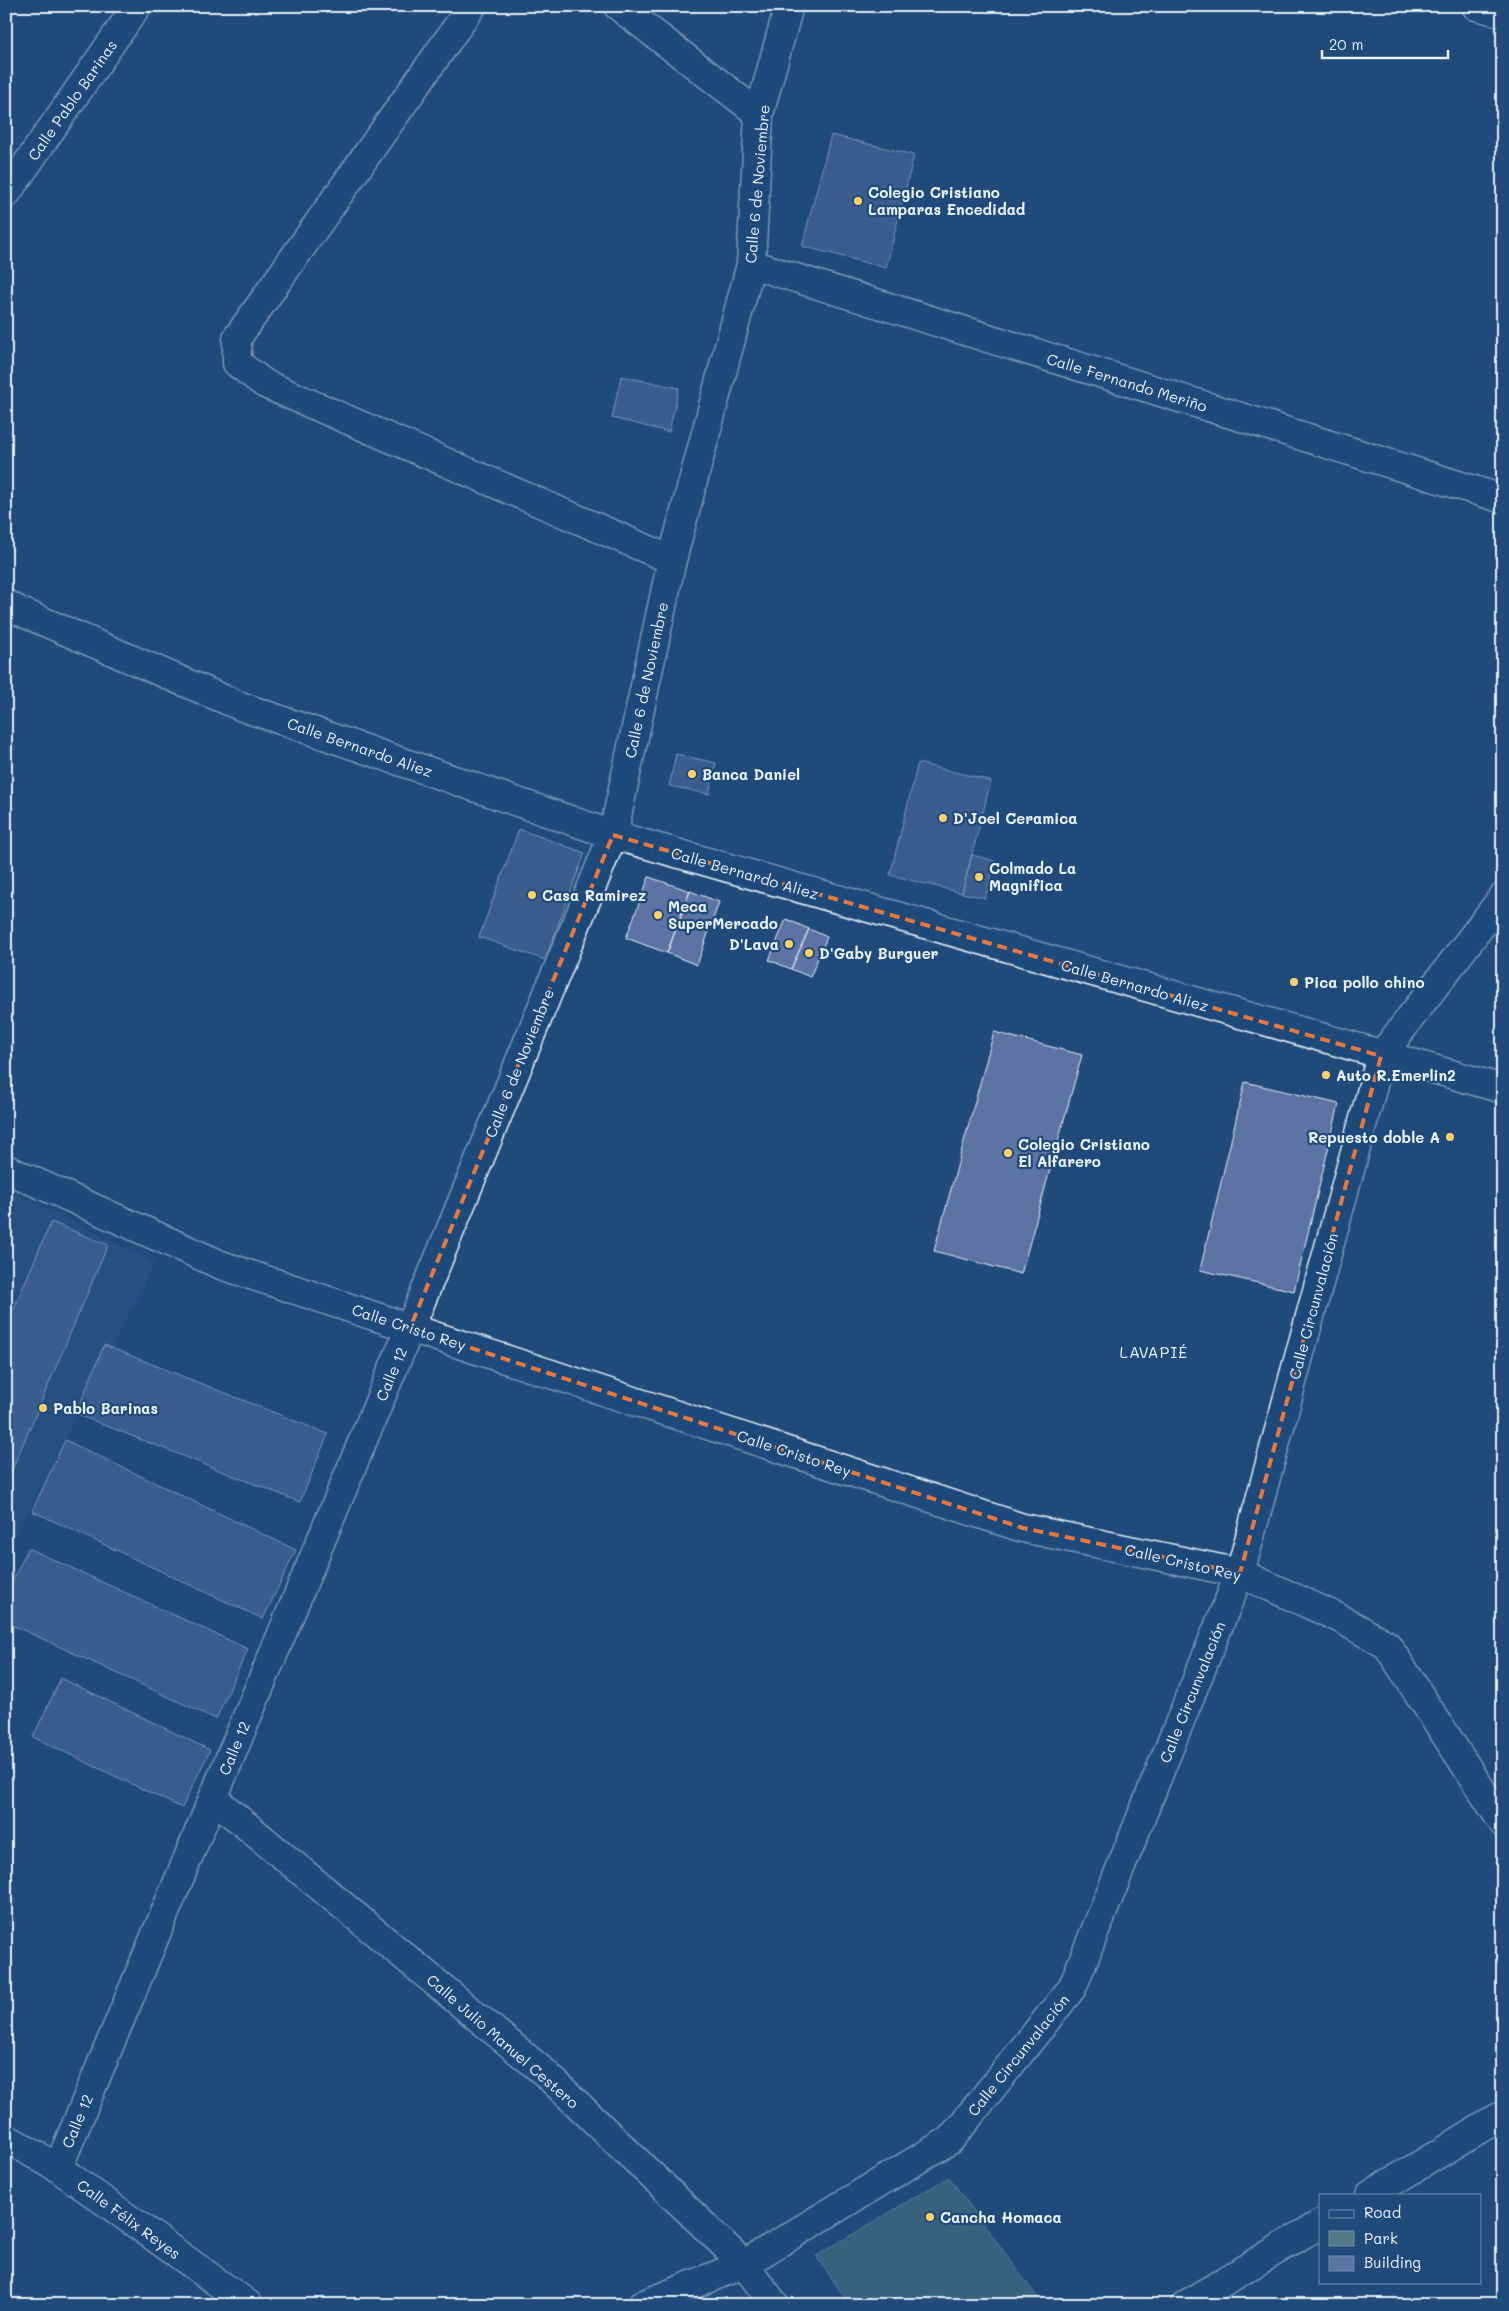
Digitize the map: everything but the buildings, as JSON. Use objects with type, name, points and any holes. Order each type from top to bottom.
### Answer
[{"type":"street","points":[[472,6],[237,338],[237,363],[265,384],[672,560]]},
{"type":"street","points":[[618,6],[759,114]]},
{"type":"street","name":"Calle 6 de Noviembre","points":[[410,1328],[613,835],[672,560],[751,264],[759,114],[789,6]]},
{"type":"street","points":[[1476,6],[1503,13]]},
{"type":"street","name":"Calle Pablo Barinas","points":[[6,194],[131,8]]},
{"type":"street","name":"Calle Fernando Meriño","points":[[751,264],[1503,499]]},
{"type":"street","name":"Calle Bernardo Aliez","points":[[6,604],[240,706],[613,835],[1381,1056],[1503,1089]]},
{"type":"street","name":"Calle Circunvalación","points":[[642,2305],[744,2264],[950,2140],[1072,1988],[1240,1573],[1381,1056],[1503,897]]},
{"type":"street","name":"Calle Cristo Rey","points":[[6,1169],[221,1265],[410,1328],[1023,1528],[1240,1573],[1340,1618],[1387,1645],[1503,1823]]},
{"type":"street","name":"Calle 12","points":[[58,2168],[410,1328]]},
{"type":"street","name":"Calle Julio Manuel Cestero","points":[[213,1798],[545,2073],[744,2264],[775,2305]]},
{"type":"street","points":[[1372,2194],[1503,2115]]},
{"type":"street","name":"Calle Félix Reyes","points":[[6,2138],[58,2168],[249,2305]]},
{"type":"street","points":[[1185,2305],[1319,2225]]},
{"type":"highlighted area","points":[[613,835],[1381,1056],[1240,1573],[1023,1528],[410,1328]]},
{"type":"shaded area","name":"Pablo Barinas","points":[[6,1188],[155,1262],[6,1555]]},
{"type":"green space","name":"Cancha Homaca","points":[[949,2177],[1043,2305],[850,2305],[816,2256]]},
{"type":"place","name":"Colegio Cristiano Lamparas Encedidad","points":[[858,201]]},
{"type":"place","name":"Banca Daniel","points":[[692,774]]},
{"type":"place","name":"D'Joel Ceramica","points":[[943,818]]},
{"type":"place","name":"Colmado La Magnifica","points":[[979,877]]},
{"type":"place","name":"Casa Ramirez","points":[[532,895]]},
{"type":"place","name":"Meca SuperMercado","points":[[658,915]]},
{"type":"place","name":"D'Lava","points":[[789,944]]},
{"type":"place","name":"D'Gaby Burguer","points":[[809,953]]},
{"type":"place","name":"Pica pollo chino","points":[[1294,982]]},
{"type":"place","name":"Auto R.Emerlin2","points":[[1326,1075]]},
{"type":"place","name":"Repuesto doble A","points":[[1450,1137]]},
{"type":"place","name":"Colegio Cristiano El Alfarero","points":[[1008,1153]]},
{"type":"place","name":"Pablo Barinas","points":[[43,1408]]},
{"type":"place","name":"Cancha Homaca","points":[[930,2217]]},
{"type":"district","name":"LAVAPIÉ","points":[[1154,1351]]}]
